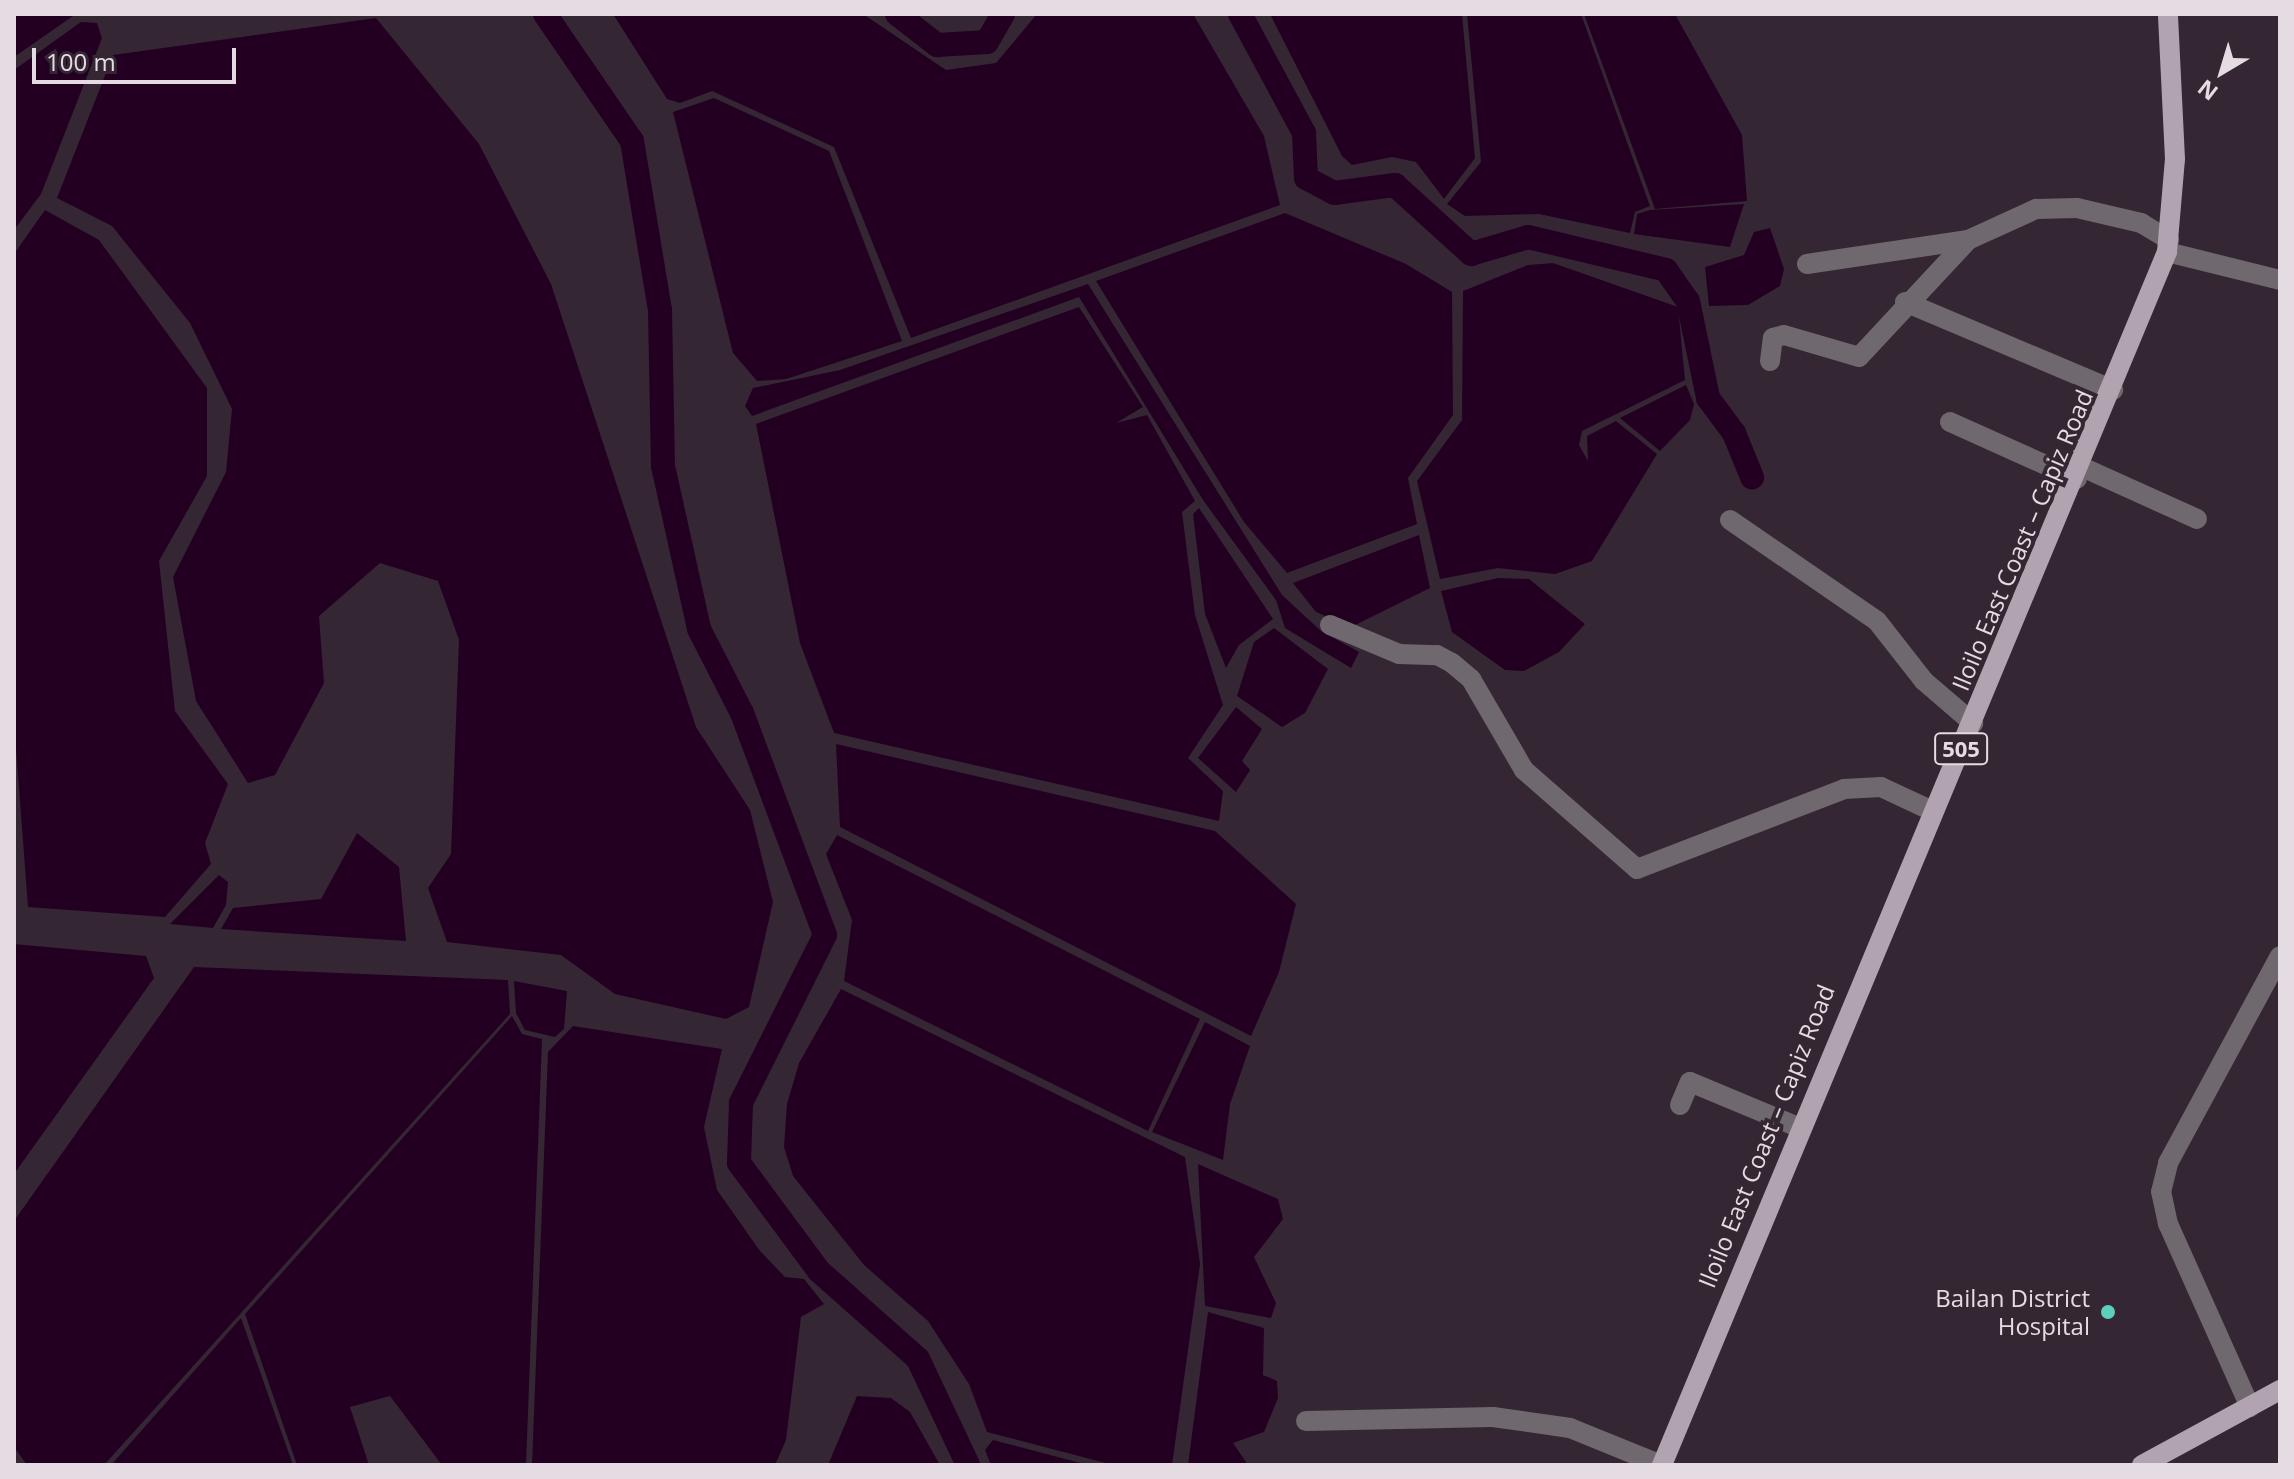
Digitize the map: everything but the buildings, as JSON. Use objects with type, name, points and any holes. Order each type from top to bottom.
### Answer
[{"type":"main road","name":"Iloilo East Coast – Capiz Road","points":[[1662,1465],[1930,810],[1973,723],[2079,473],[2168,246],[2175,159],[2168,14]]},
{"type":"main road","points":[[2142,1465],[2280,1390]]},
{"type":"street","points":[[1807,264],[1968,240],[2036,209],[2077,208],[2141,223],[2168,246],[2280,280]]},
{"type":"street","points":[[1770,361],[1773,338],[1784,335],[1859,357],[1905,302],[1968,240]]},
{"type":"street","points":[[1905,302],[2113,390]]},
{"type":"street","points":[[1950,422],[2197,519]]},
{"type":"street","points":[[1730,520],[1877,621],[1924,681],[1973,723]]},
{"type":"street","points":[[1330,625],[1399,654],[1437,655],[1452,663],[1471,679],[1524,770],[1637,869],[1844,789],[1881,787],[1930,810]]},
{"type":"street","points":[[2250,1407],[2168,1224],[2161,1192],[2168,1163],[2280,956]]},
{"type":"street","points":[[1680,1105],[1690,1082],[1798,1127]]},
{"type":"street","points":[[1306,1421],[1493,1417],[1570,1428],[1662,1465]]},
{"type":"shaded area","points":[[14,14],[76,14],[14,57]]},
{"type":"shaded area","points":[[613,14],[863,14],[946,70],[996,63],[1037,14],[1193,14],[1264,136],[1280,205],[911,338],[834,147],[712,91],[680,103],[667,99]]},
{"type":"shaded area","points":[[1270,14],[1462,14],[1475,158],[1444,199],[1416,162],[1392,157],[1352,165],[1342,156]]},
{"type":"shaded area","points":[[1467,14],[1581,14],[1650,206],[1635,212],[1630,233],[1539,214],[1465,216],[1447,204],[1481,162]]},
{"type":"shaded area","points":[[1584,14],[1675,14],[1742,135],[1747,201],[1655,209]]},
{"type":"shaded area","points":[[376,18],[479,144],[551,284],[696,727],[750,810],[773,902],[749,1007],[726,1019],[615,994],[561,955],[447,942],[428,888],[451,854],[459,640],[438,581],[380,563],[319,616],[324,683],[275,775],[248,783],[196,701],[173,577],[226,472],[232,409],[190,323],[112,226],[57,198],[113,55]]},
{"type":"shaded area","points":[[81,22],[97,23],[102,38],[41,194],[14,230],[14,70]]},
{"type":"shaded area","points":[[714,98],[829,151],[902,341],[786,379],[757,381],[733,353],[673,112]]},
{"type":"shaded area","points":[[1744,204],[1730,247],[1634,234],[1637,214],[1650,210]]},
{"type":"shaded area","points":[[45,210],[99,240],[207,388],[207,476],[159,561],[175,711],[228,784],[205,843],[211,864],[165,917],[28,907],[14,722],[14,254]]},
{"type":"shaded area","points":[[1285,213],[1406,264],[1452,292],[1453,415],[1408,478],[1417,524],[1287,573],[1244,522],[1096,281]]},
{"type":"shaded area","points":[[1770,228],[1784,269],[1780,286],[1748,305],[1709,306],[1705,267],[1744,255],[1754,232]]},
{"type":"shaded area","points":[[1553,263],[1678,307],[1685,380],[1582,431],[1579,445],[1588,461],[1587,436],[1616,421],[1657,454],[1592,561],[1555,574],[1498,568],[1440,579],[1417,481],[1462,420],[1463,291],[1528,265]]},
{"type":"shaded area","points":[[1088,284],[1282,595],[1321,631],[1359,652],[1351,668],[1285,628],[1276,600],[1203,500],[1079,297],[752,416],[745,406],[753,388],[840,370]]},
{"type":"shaded area","points":[[1079,307],[1143,407],[1116,423],[1147,415],[1195,501],[1182,512],[1195,615],[1223,705],[1188,758],[1223,791],[1219,821],[834,733],[800,643],[756,424]]},
{"type":"shaded area","points":[[1686,385],[1694,404],[1690,420],[1660,451],[1620,418]]},
{"type":"shaded area","points":[[1199,508],[1273,619],[1239,645],[1226,668],[1205,614],[1193,514]]},
{"type":"shaded area","points":[[1419,535],[1430,588],[1351,627],[1316,612],[1293,583]]},
{"type":"shaded area","points":[[1498,578],[1529,579],[1585,624],[1559,652],[1524,671],[1505,670],[1452,632],[1441,591]]},
{"type":"shaded area","points":[[1274,628],[1328,669],[1305,713],[1282,727],[1237,696],[1254,642]]},
{"type":"shaded area","points":[[1236,707],[1262,729],[1242,761],[1250,770],[1236,792],[1198,758]]},
{"type":"shaded area","points":[[836,744],[1215,831],[1296,904],[1279,972],[1251,1036],[840,827]]},
{"type":"shaded area","points":[[357,833],[399,867],[406,941],[221,929],[233,908],[321,899]]},
{"type":"shaded area","points":[[837,835],[1200,1019],[1148,1131],[844,981],[852,920],[826,854]]},
{"type":"shaded area","points":[[219,875],[228,882],[226,905],[213,928],[170,924]]},
{"type":"shaded area","points":[[14,944],[146,956],[154,978],[14,1174]]},
{"type":"shaded area","points":[[194,967],[508,980],[510,1014],[104,1465],[27,1465],[14,1447],[14,1221]]},
{"type":"shaded area","points":[[514,981],[567,991],[564,1029],[555,1037],[525,1030],[516,1013]]},
{"type":"shaded area","points":[[841,989],[1185,1157],[1200,1264],[1172,1465],[1113,1465],[987,1432],[969,1384],[928,1321],[864,1265],[793,1176],[784,1147],[787,1104],[799,1063]]},
{"type":"shaded area","points":[[512,1016],[522,1034],[542,1039],[526,1465],[442,1465],[390,1396],[350,1407],[369,1465],[297,1465],[245,1314]]},
{"type":"shaded area","points":[[1205,1022],[1250,1046],[1230,1104],[1223,1160],[1152,1132]]},
{"type":"shaded area","points":[[573,1026],[722,1049],[704,1127],[717,1190],[760,1251],[785,1277],[804,1279],[824,1304],[801,1317],[786,1440],[775,1465],[532,1465],[548,1052]]},
{"type":"shaded area","points":[[1198,1164],[1278,1199],[1283,1219],[1254,1257],[1276,1303],[1271,1318],[1205,1306]]},
{"type":"shaded area","points":[[1208,1312],[1264,1328],[1263,1375],[1277,1381],[1278,1398],[1264,1432],[1233,1443],[1248,1465],[1188,1465]]},
{"type":"shaded area","points":[[241,1318],[293,1465],[111,1465]]},
{"type":"shaded area","points":[[857,1396],[891,1398],[910,1412],[940,1465],[828,1465]]},
{"type":"shaded area","points":[[993,1440],[1088,1465],[991,1465],[985,1450]]},
{"type":"waterway","points":[[545,14],[632,141],[660,310],[663,466],[699,629],[742,713],[825,935],[741,1103],[739,1163],[819,1271],[918,1359],[968,1465]]},
{"type":"waterway","points":[[897,14],[937,45],[987,42],[1003,14]]},
{"type":"waterway","points":[[1240,14],[1304,133],[1306,178],[1334,193],[1395,185],[1471,254],[1528,237],[1666,270],[1688,301],[1708,398],[1734,433],[1752,477]]},
{"type":"place","name":"Bailan District Hospital","points":[[2108,1312]]}]
